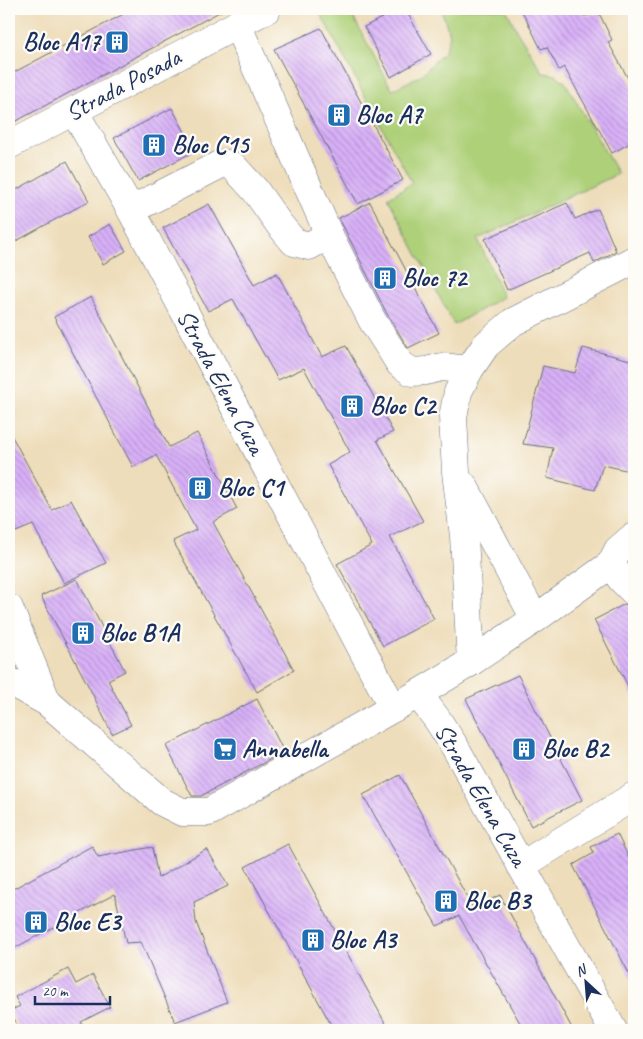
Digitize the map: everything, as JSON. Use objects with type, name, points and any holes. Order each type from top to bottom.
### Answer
[{"type":"street","name":"Strada Posada","points":[[9,145],[267,9]]},
{"type":"street","points":[[237,24],[329,236],[372,320],[400,364],[412,372],[442,367],[469,370]]},
{"type":"street","name":"Strada Elena Cuza","points":[[74,111],[130,210],[393,708]]},
{"type":"street","points":[[130,210],[223,163],[233,166],[255,190],[294,242],[309,246],[329,236]]},
{"type":"street","points":[[471,662],[464,536],[456,472],[453,417],[458,392],[469,370],[486,345],[513,322],[634,260]]},
{"type":"street","points":[[456,472],[535,619]]},
{"type":"street","points":[[9,681],[47,702],[162,802],[182,812],[208,812],[418,694],[471,662],[611,564],[618,550],[634,537]]},
{"type":"street","points":[[611,564],[621,579],[634,592]]},
{"type":"street","points":[[9,608],[47,702]]},
{"type":"street","name":"Strada Elena Cuza","points":[[418,694],[456,747],[613,1030]]},
{"type":"street","points":[[521,866],[634,796]]},
{"type":"green space","points":[[328,9],[349,9],[392,90],[420,76],[445,51],[450,35],[441,9],[506,9],[543,73],[556,75],[565,82],[618,174],[478,239],[503,297],[454,325],[388,198],[412,183],[320,13]]},
{"type":"building","name":"Bloc A17","points":[[133,9],[225,9],[9,125],[9,75]]},
{"type":"building","points":[[399,9],[405,9],[431,54],[391,77],[364,27]]},
{"type":"building","points":[[521,9],[580,9],[584,16],[599,13],[612,40],[608,42],[634,89],[634,141],[612,153],[564,67],[559,70],[547,47],[541,49]]},
{"type":"building","name":"Bloc A7","points":[[321,28],[403,180],[358,204],[274,49]]},
{"type":"building","name":"Bloc C15","points":[[172,108],[195,151],[138,181],[114,138]]},
{"type":"building","points":[[67,161],[89,201],[9,245],[9,194]]},
{"type":"building","name":"Bloc 72","points":[[370,202],[439,333],[408,348],[386,312],[339,218]]},
{"type":"building","points":[[567,203],[575,219],[598,209],[616,251],[594,263],[590,253],[507,290],[485,239]]},
{"type":"building","name":"Bloc C2","points":[[209,204],[254,285],[277,273],[322,357],[346,346],[393,432],[377,440],[423,521],[390,537],[434,619],[383,646],[337,564],[372,545],[328,465],[350,452],[304,368],[278,380],[233,299],[208,311],[163,228]]},
{"type":"building","points":[[110,224],[126,251],[103,264],[88,237]]},
{"type":"building","name":"Bloc C1","points":[[91,297],[169,447],[197,433],[237,509],[213,522],[294,670],[257,692],[173,541],[196,530],[156,455],[133,467],[54,317]]},
{"type":"building","points":[[583,348],[634,361],[634,472],[603,465],[595,490],[547,478],[553,448],[523,444],[543,366],[575,373]]},
{"type":"building","points":[[9,431],[52,510],[71,500],[106,563],[64,583],[33,525],[16,532],[9,518]]},
{"type":"building","name":"Bloc B1A","points":[[77,579],[125,671],[108,680],[131,725],[112,734],[41,596]]},
{"type":"building","points":[[625,604],[634,607],[634,698],[594,620]]},
{"type":"building","name":"Bloc B2","points":[[518,675],[582,800],[531,826],[466,699]]},
{"type":"building","name":"Annabella","points":[[257,699],[284,752],[201,796],[192,796],[166,746]]},
{"type":"building","name":"Bloc B3","points":[[400,775],[473,908],[500,895],[573,1030],[524,1030],[459,916],[437,926],[363,795]]},
{"type":"building","points":[[617,834],[634,868],[634,983],[573,865],[594,853],[591,847]]},
{"type":"building","name":"Bloc A3","points":[[288,844],[389,1030],[334,1030],[245,867]]},
{"type":"building","points":[[92,846],[98,857],[152,847],[158,878],[207,849],[228,886],[194,902],[196,922],[227,1002],[175,1022],[141,942],[126,943],[115,894],[9,951],[9,891]]},
{"type":"building","points":[[68,969],[76,984],[93,975],[110,1007],[81,1022],[85,1030],[20,1030],[10,1011],[20,1006],[15,997]]},
{"type":"place","name":"Bloc A17","points":[[117,42]]},
{"type":"place","name":"Bloc A7","points":[[339,115]]},
{"type":"place","name":"Bloc C15","points":[[154,145]]},
{"type":"place","name":"Bloc 72","points":[[385,278]]},
{"type":"place","name":"Bloc C2","points":[[352,406]]},
{"type":"place","name":"Bloc C1","points":[[200,488]]},
{"type":"place","name":"Bloc B1A","points":[[83,633]]},
{"type":"place","name":"Annabella","points":[[225,749]]},
{"type":"place","name":"Bloc B2","points":[[524,749]]},
{"type":"place","name":"Bloc B3","points":[[446,901]]},
{"type":"place","name":"Bloc E3","points":[[36,922]]},
{"type":"place","name":"Bloc A3","points":[[313,940]]}]
